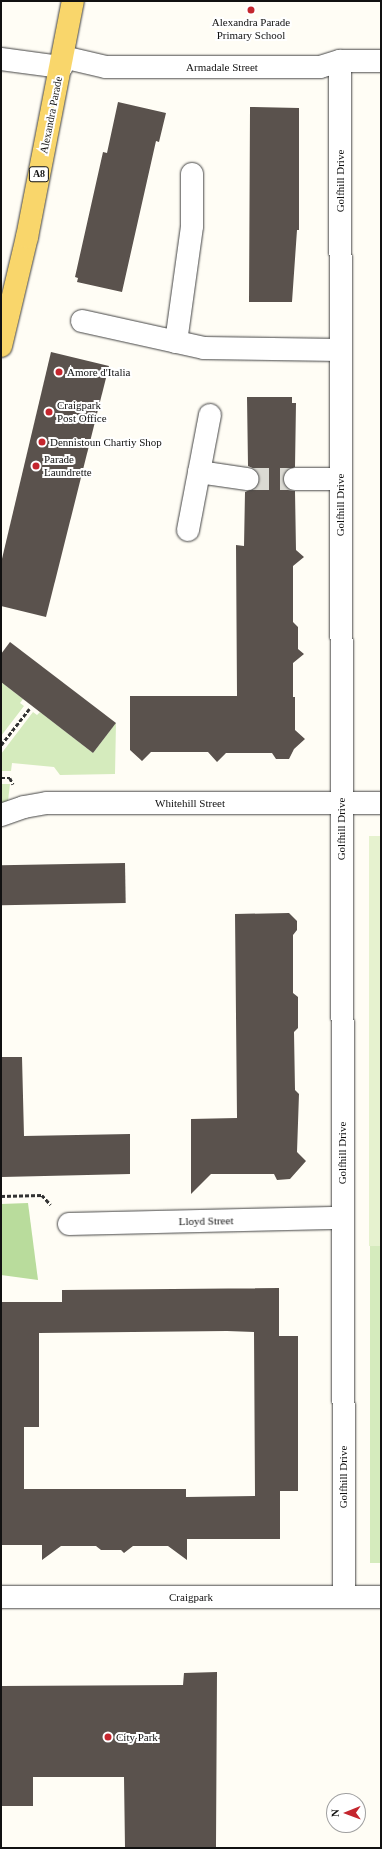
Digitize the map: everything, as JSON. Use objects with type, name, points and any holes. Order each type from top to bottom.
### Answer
[{"type":"main road","name":"Alexandra Parade","points":[[1,346],[27,237],[73,1]]},
{"type":"street","name":"Armadale Street","points":[[1,59],[62,62],[106,67],[320,67],[340,61],[381,61]]},
{"type":"street","name":"Golfhill Drive","points":[[340,61],[344,1597]]},
{"type":"street","points":[[176,342],[192,226],[192,174]]},
{"type":"street","points":[[82,321],[204,348],[340,350]]},
{"type":"street","points":[[188,530],[210,415]]},
{"type":"street","points":[[199,472],[247,479]]},
{"type":"street","points":[[295,479],[340,479]]},
{"type":"street","name":"Whitehill Street","points":[[1,815],[24,807],[47,803],[381,803]]},
{"type":"street","name":"Lloyd Street","points":[[69,1224],[342,1218]]},
{"type":"street","name":"Craigpark","points":[[1,1597],[381,1597]]},
{"type":"path","points":[[1,745],[29,709]]},
{"type":"path","points":[[1,1196],[42,1195],[69,1224]]},
{"type":"green space","points":[[1,682],[23,699],[20,703],[24,706],[1,736]]},
{"type":"green space","points":[[33,712],[37,715],[40,712],[93,753],[116,723],[115,774],[60,775],[54,767],[12,763],[11,771],[1,771],[1,754]]},
{"type":"green space","points":[[1,784],[10,784],[8,801],[1,804]]},
{"type":"green space","points":[[369,836],[381,836],[381,1246],[369,1246]]},
{"type":"green space","points":[[28,1203],[38,1280],[1,1275],[1,1204]]},
{"type":"green space","points":[[370,1246],[381,1246],[381,1563],[370,1563]]},
{"type":"building","points":[[118,102],[166,113],[159,142],[156,141],[122,292],[77,282],[78,278],[75,277],[103,152],[107,153]]},
{"type":"building","points":[[250,107],[299,108],[299,230],[297,230],[292,302],[249,302]]},
{"type":"building","points":[[51,352],[109,366],[46,617],[1,606],[1,563]]},
{"type":"building","points":[[247,397],[292,397],[292,403],[296,403],[295,467],[284,472],[283,479],[288,490],[295,491],[296,550],[304,557],[293,566],[293,622],[298,627],[298,649],[304,654],[293,663],[293,697],[295,697],[295,730],[305,739],[294,749],[289,759],[276,759],[272,753],[226,753],[217,762],[208,752],[151,752],[142,761],[130,750],[130,696],[237,696],[236,545],[244,546],[245,492],[257,487],[259,480],[255,469],[248,466]]},
{"type":"building","points":[[10,642],[116,723],[93,753],[1,682],[1,654]]},
{"type":"building","points":[[125,863],[126,903],[2,905],[1,865]]},
{"type":"building","points":[[289,913],[297,921],[297,930],[293,935],[293,993],[298,997],[298,1028],[294,1032],[295,1090],[299,1094],[297,1152],[306,1161],[290,1179],[277,1180],[274,1174],[211,1174],[191,1194],[191,1119],[237,1118],[235,914]]},
{"type":"building","points":[[1,1057],[22,1057],[24,1136],[130,1134],[130,1174],[2,1177]]},
{"type":"building","points":[[279,1288],[279,1336],[298,1336],[298,1491],[280,1491],[280,1539],[187,1539],[187,1560],[168,1546],[133,1546],[124,1553],[121,1550],[101,1550],[96,1546],[61,1546],[42,1560],[42,1545],[1,1545],[1,1302],[62,1302],[62,1290]],"holes":[[[254,1332],[255,1496],[186,1497],[186,1489],[24,1489],[24,1427],[39,1427],[39,1333]]]},
{"type":"building","name":"City Park","points":[[217,1672],[216,1848],[125,1848],[124,1777],[33,1777],[33,1806],[1,1806],[1,1686],[183,1685],[184,1673]]},
{"type":"tunnel","points":[[247,479],[295,479]]},
{"type":"place","name":"Alexandra Parade Primary School","points":[[251,10]]},
{"type":"place","name":"Amore d'Italia","points":[[59,372]]},
{"type":"place","name":"Craigpark Post Office","points":[[49,412]]},
{"type":"place","name":"Dennistoun Chartiy Shop","points":[[42,442]]},
{"type":"place","name":"Parade Laundrette","points":[[36,466]]},
{"type":"place","name":"City Park","points":[[108,1737]]}]
